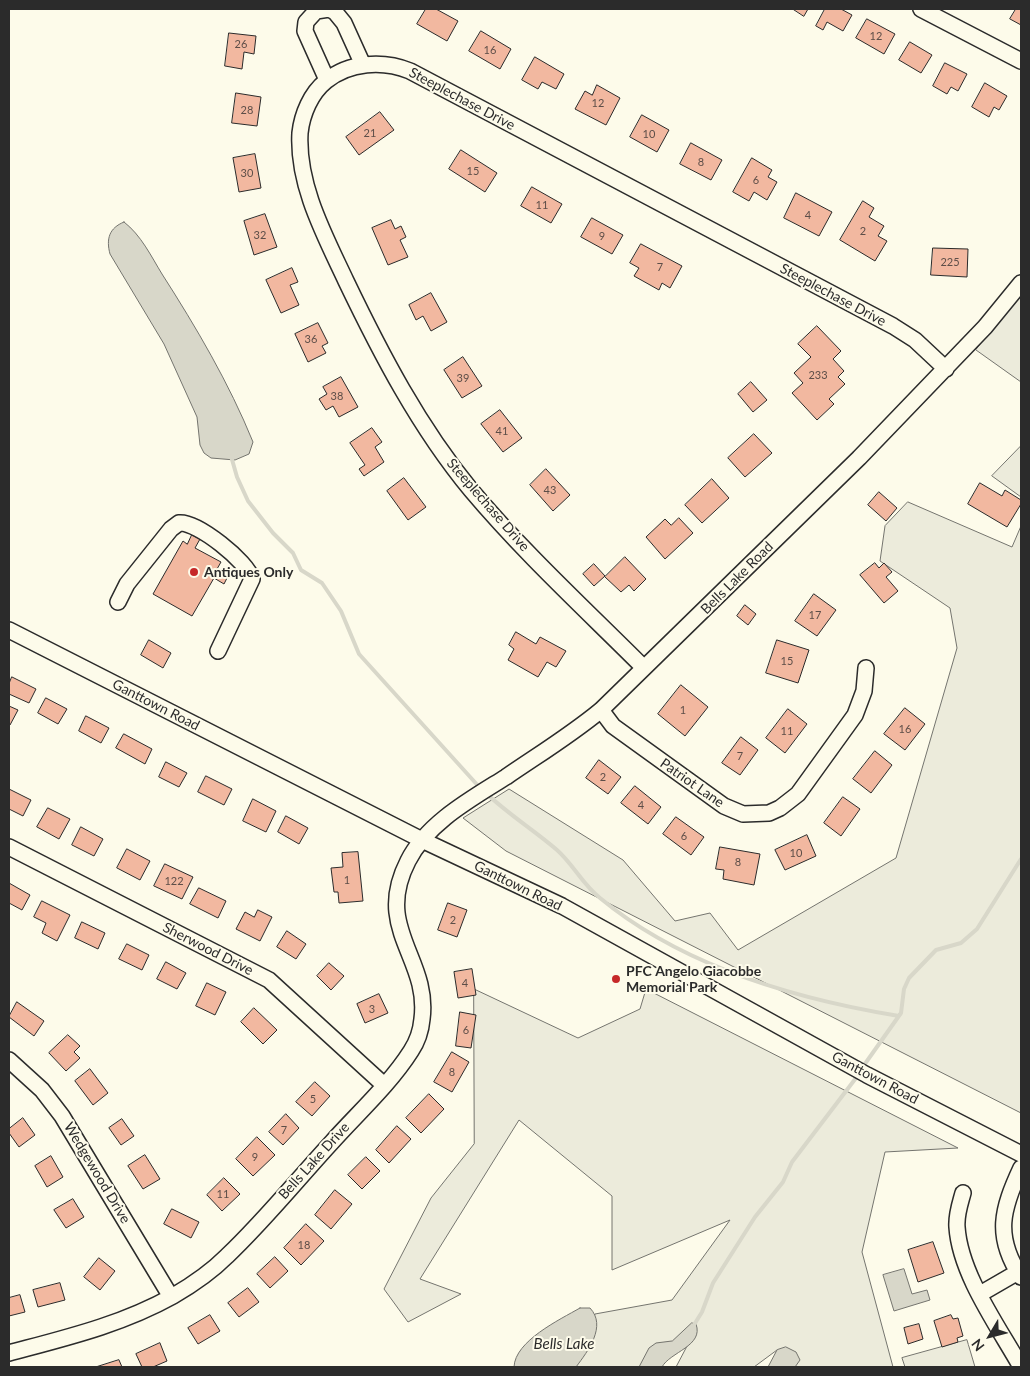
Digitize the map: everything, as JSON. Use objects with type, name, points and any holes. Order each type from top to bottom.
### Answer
[{"type":"street","points":[[328,80],[305,31],[306,22],[316,11],[329,9],[340,17],[363,65]]},
{"type":"street","points":[[921,9],[1021,61]]},
{"type":"street","name":"Steeplechase Drive","points":[[644,668],[522,546],[471,489],[420,418],[390,369],[326,237],[311,200],[304,170],[300,135],[302,120],[314,94],[328,80],[348,69],[363,65],[388,64],[410,71],[893,326],[914,340],[946,369]]},
{"type":"street","name":"Bells Lake Road","points":[[422,840],[474,797],[568,736],[600,710],[859,458],[985,327],[1021,283]]},
{"type":"street","points":[[118,602],[127,584],[171,529],[179,523],[193,525],[251,571],[252,579],[218,651]]},
{"type":"street","name":"Ganttown Road","points":[[9,630],[422,840],[562,906],[867,1075],[1021,1154]]},
{"type":"street","name":"Patriot Lane","points":[[600,710],[613,726],[724,806],[743,814],[769,813],[789,802],[802,790],[854,715],[864,690],[866,668]]},
{"type":"street","name":"Bells Lake Drive","points":[[9,1353],[112,1324],[171,1297],[197,1282],[226,1257],[384,1085],[413,1048],[423,1018],[418,980],[400,930],[395,901],[398,884],[409,859],[422,840]]},
{"type":"street","name":"Sherwood Drive","points":[[9,847],[269,980],[384,1085]]},
{"type":"street","name":"Wedgewood Drive","points":[[9,1060],[42,1090],[62,1116],[171,1297]]},
{"type":"street","points":[[980,1294],[1020,1275],[1003,1230],[1003,1211],[1021,1168]]},
{"type":"street","points":[[963,1192],[957,1212],[960,1251],[980,1294],[1021,1367]]},
{"type":"shaded area","points":[[1021,292],[1021,382],[976,350]]},
{"type":"shaded area","points":[[1021,446],[1021,497],[992,476]]},
{"type":"shaded area","points":[[908,502],[1012,547],[1021,526],[1021,1113],[506,851],[463,818],[509,789],[623,860],[675,921],[710,913],[738,950],[896,858],[957,648],[950,608],[880,561],[885,526]]},
{"type":"shaded area","points":[[474,989],[578,1038],[640,1009],[646,989],[958,1148],[885,1152],[862,1252],[893,1367],[789,1367],[777,1350],[754,1367],[676,1367],[696,1329],[642,1367],[568,1367],[595,1314],[672,1300],[730,1220],[612,1270],[612,1196],[519,1120],[420,1279],[461,1294],[408,1322],[384,1289],[431,1198],[474,1144]]},
{"type":"shaded area","points":[[967,1340],[975,1367],[905,1367],[902,1358]]},
{"type":"water","points":[[124,222],[136,233],[145,246],[211,356],[244,420],[253,442],[249,454],[235,460],[211,458],[204,453],[200,445],[197,417],[164,344],[110,254],[108,244],[110,235],[115,227]]},
{"type":"water","points":[[904,1269],[912,1294],[927,1290],[930,1300],[894,1311],[883,1275]]},
{"type":"water","name":"Bells Lake","points":[[580,1308],[590,1308],[595,1315],[597,1323],[594,1338],[586,1354],[576,1367],[514,1367],[516,1357],[530,1340],[550,1325]]},
{"type":"water","points":[[692,1323],[696,1324],[697,1332],[695,1338],[685,1348],[662,1367],[639,1367],[649,1348],[656,1343],[672,1341]]},
{"type":"water","points":[[786,1347],[796,1352],[800,1360],[795,1367],[768,1367],[777,1350]]},
{"type":"building","points":[[426,9],[436,9],[458,21],[447,41],[417,24]]},
{"type":"building","points":[[793,9],[808,9],[804,16]]},
{"type":"building","points":[[825,9],[841,9],[852,15],[843,31],[827,22],[823,30],[816,26]]},
{"type":"building","points":[[1016,9],[1021,9],[1021,25],[1010,19]]},
{"type":"building","points":[[867,19],[895,34],[884,54],[856,38]]},
{"type":"building","points":[[481,31],[511,49],[500,69],[469,51]]},
{"type":"building","points":[[229,33],[256,36],[254,54],[244,52],[242,69],[225,66]]},
{"type":"building","points":[[910,42],[932,55],[921,73],[899,60]]},
{"type":"building","points":[[535,57],[564,74],[556,89],[542,82],[538,89],[522,80]]},
{"type":"building","points":[[945,63],[967,74],[958,91],[951,87],[947,94],[933,86]]},
{"type":"building","points":[[985,83],[1007,96],[999,110],[994,107],[989,117],[972,107]]},
{"type":"building","points":[[597,85],[620,98],[606,125],[575,109],[585,91],[592,95]]},
{"type":"building","points":[[236,93],[261,97],[257,126],[232,123]]},
{"type":"building","points":[[380,112],[394,130],[359,155],[346,137]]},
{"type":"building","points":[[642,115],[669,130],[657,152],[630,137]]},
{"type":"building","points":[[691,143],[722,160],[711,180],[680,164]]},
{"type":"building","points":[[461,150],[497,173],[485,192],[449,169]]},
{"type":"building","points":[[255,154],[261,188],[239,192],[233,158]]},
{"type":"building","points":[[752,158],[772,170],[768,177],[777,182],[767,200],[754,192],[749,201],[733,192]]},
{"type":"building","points":[[532,187],[562,204],[551,223],[521,206]]},
{"type":"building","points":[[796,193],[832,212],[819,236],[784,218]]},
{"type":"building","points":[[863,201],[874,208],[869,217],[884,226],[878,236],[887,241],[875,261],[840,240]]},
{"type":"building","points":[[265,214],[277,247],[254,255],[244,221]]},
{"type":"building","points":[[592,218],[623,235],[612,254],[581,237]]},
{"type":"building","points":[[391,220],[395,229],[401,226],[406,237],[400,240],[408,257],[388,265],[372,228]]},
{"type":"building","points":[[641,244],[682,266],[670,288],[662,283],[659,290],[634,276],[639,268],[630,263]]},
{"type":"building","points":[[933,248],[968,249],[967,277],[931,275]]},
{"type":"building","points":[[292,268],[298,282],[290,285],[299,305],[281,313],[266,280]]},
{"type":"building","points":[[431,293],[447,322],[431,331],[423,316],[416,320],[409,305]]},
{"type":"building","points":[[318,323],[328,343],[322,346],[326,353],[308,362],[295,334]]},
{"type":"building","points":[[817,326],[841,351],[833,359],[844,371],[838,377],[845,384],[829,399],[834,404],[817,420],[792,393],[803,383],[794,373],[811,357],[798,344]]},
{"type":"building","points":[[463,357],[482,386],[462,398],[444,370]]},
{"type":"building","points":[[341,377],[358,407],[339,417],[333,406],[326,410],[319,399],[327,394],[323,387]]},
{"type":"building","points":[[751,382],[767,400],[753,412],[738,394]]},
{"type":"building","points":[[500,410],[522,438],[503,452],[481,424]]},
{"type":"building","points":[[372,428],[382,442],[375,447],[384,462],[364,476],[359,469],[365,465],[350,443]]},
{"type":"building","points":[[754,434],[772,453],[745,477],[728,458]]},
{"type":"building","points":[[546,469],[570,495],[553,511],[530,485]]},
{"type":"building","points":[[404,478],[426,507],[408,520],[387,491]]},
{"type":"building","points":[[712,479],[729,498],[702,523],[685,505]]},
{"type":"building","points":[[980,483],[1002,496],[1005,490],[1021,500],[1021,504],[1007,527],[968,504]]},
{"type":"building","points":[[879,492],[897,508],[886,521],[868,505]]},
{"type":"building","points":[[679,518],[693,533],[665,559],[646,537],[665,519],[671,525]]},
{"type":"building","name":"Antiques Only","points":[[192,535],[200,539],[195,548],[221,562],[217,569],[228,576],[224,584],[214,578],[192,616],[153,594],[183,541],[187,544]]},
{"type":"building","points":[[625,557],[646,579],[634,591],[629,585],[621,592],[605,577]]},
{"type":"building","points":[[875,563],[879,568],[884,563],[892,572],[886,577],[898,591],[884,603],[860,575]]},
{"type":"building","points":[[594,564],[605,576],[594,586],[583,574]]},
{"type":"building","points":[[814,594],[836,610],[817,636],[795,621]]},
{"type":"building","points":[[745,605],[756,614],[748,625],[737,616]]},
{"type":"building","points":[[516,632],[536,644],[540,637],[566,651],[556,667],[547,662],[538,677],[508,660],[514,649],[509,645]]},
{"type":"building","points":[[149,640],[171,653],[163,668],[141,655]]},
{"type":"building","points":[[777,640],[809,650],[798,683],[766,673]]},
{"type":"building","points":[[12,677],[36,689],[29,703],[9,694],[9,684]]},
{"type":"building","points":[[681,685],[708,707],[685,736],[658,714]]},
{"type":"building","points":[[46,698],[67,709],[58,724],[38,713]]},
{"type":"building","points":[[9,706],[18,710],[10,725],[9,724]]},
{"type":"building","points":[[905,708],[925,724],[905,750],[884,734]]},
{"type":"building","points":[[788,709],[807,724],[785,753],[766,738]]},
{"type":"building","points":[[86,716],[109,728],[101,743],[79,731]]},
{"type":"building","points":[[124,734],[152,749],[145,764],[116,748]]},
{"type":"building","points":[[741,737],[758,750],[740,775],[722,763]]},
{"type":"building","points":[[875,751],[892,765],[871,793],[853,779]]},
{"type":"building","points":[[599,760],[621,777],[608,794],[586,778]]},
{"type":"building","points":[[166,762],[187,773],[179,787],[159,777]]},
{"type":"building","points":[[206,776],[232,789],[224,805],[198,792]]},
{"type":"building","points":[[635,786],[661,807],[648,824],[621,803]]},
{"type":"building","points":[[9,789],[31,800],[23,816],[9,809]]},
{"type":"building","points":[[843,797],[860,809],[841,836],[824,823]]},
{"type":"building","points":[[253,799],[276,811],[266,832],[243,821]]},
{"type":"building","points":[[48,808],[70,819],[59,839],[37,827]]},
{"type":"building","points":[[286,816],[308,828],[299,844],[278,832]]},
{"type":"building","points":[[676,817],[704,837],[691,855],[663,834]]},
{"type":"building","points":[[81,827],[103,839],[94,856],[72,845]]},
{"type":"building","points":[[807,835],[816,856],[785,870],[775,850]]},
{"type":"building","points":[[720,847],[760,854],[754,885],[723,879],[724,870],[716,869]]},
{"type":"building","points":[[127,849],[150,861],[140,880],[117,868]]},
{"type":"building","points":[[358,852],[363,901],[339,903],[338,892],[334,892],[331,868],[343,867],[342,853]]},
{"type":"building","points":[[165,864],[193,877],[182,899],[154,886]]},
{"type":"building","points":[[9,883],[30,895],[22,910],[9,903]]},
{"type":"building","points":[[199,888],[226,901],[218,918],[190,904]]},
{"type":"building","points":[[42,901],[70,915],[57,941],[42,933],[46,923],[34,917]]},
{"type":"building","points":[[448,903],[467,910],[457,937],[438,930]]},
{"type":"building","points":[[258,910],[272,917],[260,941],[236,929],[245,912],[254,917]]},
{"type":"building","points":[[82,922],[105,933],[98,949],[75,938]]},
{"type":"building","points":[[287,931],[306,944],[296,959],[277,947]]},
{"type":"building","points":[[127,944],[149,955],[142,970],[119,959]]},
{"type":"building","points":[[166,962],[186,973],[177,989],[157,979]]},
{"type":"building","points":[[329,963],[344,976],[331,990],[317,976]]},
{"type":"building","points":[[472,969],[476,995],[458,998],[454,972]]},
{"type":"building","points":[[207,983],[226,992],[215,1015],[196,1006]]},
{"type":"building","points":[[379,994],[388,1013],[365,1023],[357,1004]]},
{"type":"building","points":[[17,1002],[44,1021],[34,1036],[9,1017]]},
{"type":"building","points":[[254,1008],[277,1030],[263,1044],[241,1022]]},
{"type":"building","points":[[460,1012],[476,1015],[471,1048],[456,1046]]},
{"type":"building","points":[[68,1035],[80,1046],[74,1052],[80,1058],[66,1071],[49,1053]]},
{"type":"building","points":[[452,1052],[469,1062],[452,1092],[434,1082]]},
{"type":"building","points":[[90,1069],[108,1093],[93,1105],[75,1081]]},
{"type":"building","points":[[315,1082],[330,1096],[312,1116],[296,1102]]},
{"type":"building","points":[[429,1094],[444,1109],[421,1133],[406,1118]]},
{"type":"building","points":[[286,1114],[299,1128],[283,1145],[269,1132]]},
{"type":"building","points":[[23,1118],[35,1135],[19,1147],[9,1133],[9,1129]]},
{"type":"building","points":[[122,1119],[134,1136],[121,1145],[109,1128]]},
{"type":"building","points":[[397,1126],[411,1139],[389,1163],[376,1150]]},
{"type":"building","points":[[257,1137],[275,1155],[253,1176],[236,1159]]},
{"type":"building","points":[[145,1155],[160,1179],[143,1189],[128,1166]]},
{"type":"building","points":[[51,1156],[63,1177],[47,1187],[35,1166]]},
{"type":"building","points":[[366,1157],[380,1171],[362,1189],[348,1175]]},
{"type":"building","points":[[224,1178],[240,1194],[222,1211],[207,1195]]},
{"type":"building","points":[[335,1190],[352,1204],[331,1229],[315,1215]]},
{"type":"building","points":[[73,1199],[84,1217],[66,1228],[54,1210]]},
{"type":"building","points":[[172,1209],[199,1222],[191,1238],[164,1224]]},
{"type":"building","points":[[306,1224],[324,1241],[301,1265],[284,1248]]},
{"type":"building","points":[[933,1242],[944,1273],[918,1282],[908,1250]]},
{"type":"building","points":[[275,1257],[288,1271],[270,1288],[257,1274]]},
{"type":"building","points":[[99,1258],[115,1271],[100,1290],[84,1277]]},
{"type":"building","points":[[60,1283],[65,1300],[38,1307],[33,1290]]},
{"type":"building","points":[[248,1288],[259,1302],[239,1317],[228,1303]]},
{"type":"building","points":[[20,1295],[25,1312],[9,1316],[9,1298]]},
{"type":"building","points":[[210,1315],[220,1331],[198,1344],[188,1328]]},
{"type":"building","points":[[951,1315],[953,1319],[958,1318],[963,1336],[957,1338],[958,1342],[942,1347],[934,1321]]},
{"type":"building","points":[[919,1324],[923,1339],[908,1344],[904,1328]]},
{"type":"building","points":[[160,1343],[167,1361],[153,1367],[142,1367],[136,1354]]},
{"type":"building","points":[[119,1360],[122,1367],[96,1367]]},
{"type":"waterway","points":[[231,456],[237,477],[248,501],[273,533],[293,553],[301,570],[322,583],[341,611],[359,654],[481,789]]},
{"type":"waterway","points":[[486,793],[557,850],[588,887],[600,898],[632,922],[667,943],[703,961],[780,989],[820,1000],[899,1016]]},
{"type":"waterway","points":[[862,1068],[901,1013],[904,989],[909,978],[936,950],[961,943],[977,929],[1021,859]]},
{"type":"waterway","points":[[692,1328],[702,1312],[713,1283],[755,1217],[783,1182],[792,1162],[859,1074]]},
{"type":"place","name":"Antiques Only","points":[[194,572]]},
{"type":"place","name":"PFC Angelo Giacobbe Memorial Park","points":[[616,979]]}]
